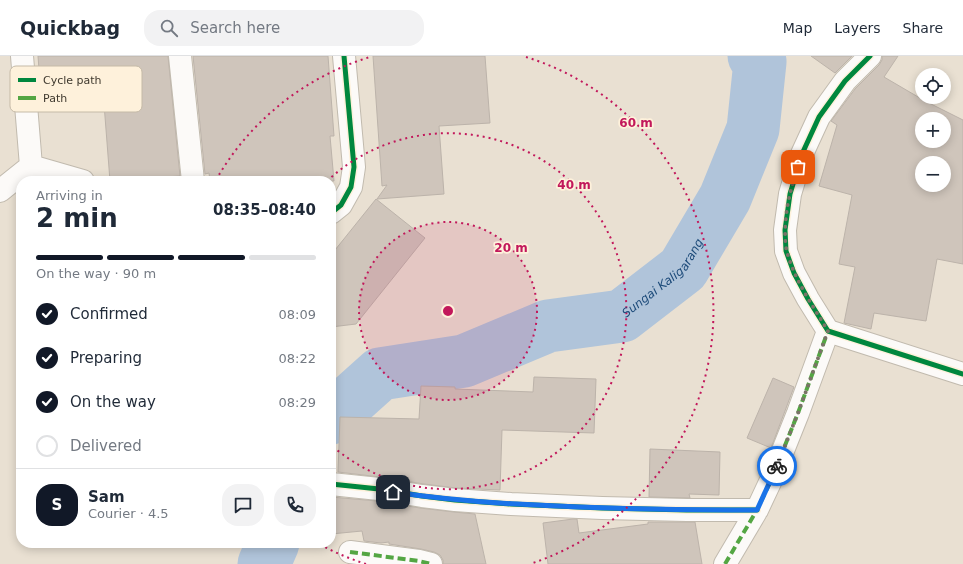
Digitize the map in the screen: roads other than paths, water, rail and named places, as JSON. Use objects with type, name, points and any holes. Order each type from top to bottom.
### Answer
[{"type":"street","points":[[22,56],[23,66]]},
{"type":"street","points":[[180,56],[192,176]]},
{"type":"street","points":[[336,208],[341,204],[351,187],[354,167],[344,56]]},
{"type":"street","points":[[870,56],[845,81],[819,117],[802,154],[790,194],[785,230],[786,251],[794,273],[828,331],[963,374]]},
{"type":"street","points":[[27,112],[31,166]]},
{"type":"street","points":[[31,166],[66,176]]},
{"type":"street","points":[[19,176],[31,166]]},
{"type":"street","points":[[0,191],[16,178]]},
{"type":"street","points":[[725,564],[757,510],[798,413],[828,331]]},
{"type":"street","points":[[336,485],[455,500],[504,504],[687,510],[757,510]]},
{"type":"street","points":[[350,552],[419,560],[431,564]]},
{"type":"waterway","name":"Sungai Kaligarang","points":[[336,414],[380,374],[464,361],[548,326],[622,316],[683,269],[725,198],[753,129],[760,62],[754,56]]},
{"type":"waterway","name":"Sungai Kaligarang","points":[[264,564],[271,548]]}]
